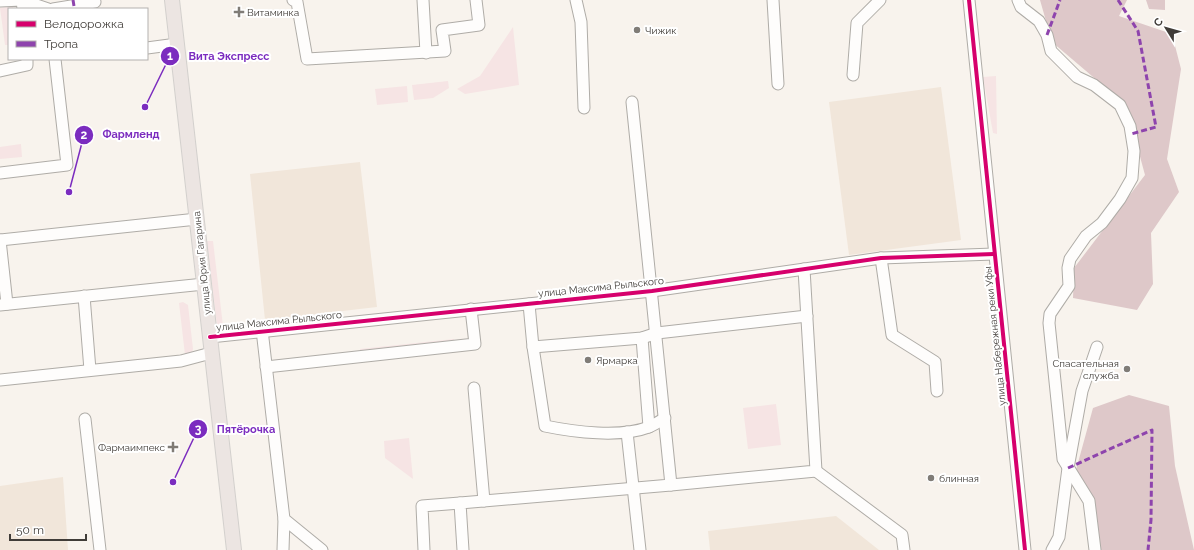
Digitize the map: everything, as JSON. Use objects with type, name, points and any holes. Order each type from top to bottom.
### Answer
[{"type":"main road","name":"улица Юрия Гагарина","points":[[172,0],[234,550]]},
{"type":"street","points":[[0,1],[22,0],[45,8]]},
{"type":"street","points":[[293,0],[297,2],[306,59],[445,51],[442,30],[479,25],[476,0]]},
{"type":"street","points":[[423,0],[426,53]]},
{"type":"street","points":[[576,0],[581,22],[584,108]]},
{"type":"street","points":[[772,0],[778,84]]},
{"type":"street","points":[[853,75],[857,23],[880,0]]},
{"type":"street","name":"улица Набережная реки Уфы","points":[[969,0],[1025,550]]},
{"type":"street","points":[[1018,0],[1021,7],[1039,21],[1047,35],[1051,51],[1076,77],[1094,85],[1120,105],[1130,126],[1134,151],[1132,178],[1102,224],[1086,236],[1070,259],[1068,268],[1069,286],[1050,314],[1063,459],[1089,502],[1095,550]]},
{"type":"street","points":[[61,8],[95,4]]},
{"type":"street","points":[[148,48],[177,44]]},
{"type":"street","points":[[0,71],[28,65],[27,60]]},
{"type":"street","points":[[0,173],[67,165],[55,60]]},
{"type":"street","points":[[632,102],[671,486]]},
{"type":"street","points":[[197,219],[0,240],[3,305],[204,284]]},
{"type":"street","name":"улица Максима Рыльского","points":[[210,337],[262,330],[471,310],[652,290],[881,258],[994,254]]},
{"type":"street","points":[[881,258],[892,335],[935,362],[936,392]]},
{"type":"street","points":[[804,269],[816,471]]},
{"type":"street","points":[[84,296],[90,370]]},
{"type":"street","points":[[529,304],[533,347],[545,426],[565,429],[627,432],[649,427],[664,418]]},
{"type":"street","points":[[266,367],[475,344],[471,310]]},
{"type":"street","points":[[533,347],[642,338],[656,333],[807,316]]},
{"type":"street","points":[[262,330],[284,519],[283,550]]},
{"type":"street","points":[[642,338],[649,427]]},
{"type":"street","points":[[1052,550],[1059,537],[1068,468],[1082,391],[1097,347]]},
{"type":"street","points":[[0,380],[181,361],[211,352]]},
{"type":"street","points":[[474,388],[484,501]]},
{"type":"street","points":[[85,419],[100,550]]},
{"type":"street","points":[[627,432],[632,489],[640,550]]},
{"type":"street","points":[[424,550],[422,506],[671,486],[816,471],[902,535],[904,550]]},
{"type":"street","points":[[460,504],[463,550]]},
{"type":"street","points":[[284,519],[322,550]]},
{"type":"shaded area","points":[[1040,0],[1127,0],[1119,16],[1172,34],[1181,69],[1167,159],[1179,192],[1151,233],[1153,284],[1137,310],[1073,298],[1074,268],[1145,175],[1126,105],[1052,42]]},
{"type":"shaded area","points":[[1146,0],[1165,0],[1165,10],[1149,9]]},
{"type":"shaded area","points":[[13,6],[13,8],[8,8],[8,45],[5,45],[0,8]]},
{"type":"shaded area","points":[[513,27],[519,85],[465,94],[457,89],[480,76]]},
{"type":"shaded area","points":[[996,76],[997,134],[993,133],[983,77]]},
{"type":"shaded area","points":[[448,81],[449,88],[433,98],[414,100],[412,85]]},
{"type":"shaded area","points":[[407,86],[408,102],[377,105],[375,89]]},
{"type":"shaded area","points":[[941,87],[961,240],[849,255],[829,102]]},
{"type":"shaded area","points":[[21,144],[22,157],[0,159],[0,147]]},
{"type":"shaded area","points":[[360,162],[377,307],[265,320],[250,174]]},
{"type":"shaded area","points":[[207,241],[213,241],[223,326],[217,326]]},
{"type":"shaded area","points":[[183,302],[188,305],[193,349],[192,353],[185,355],[179,303]]},
{"type":"shaded area","points":[[454,339],[455,343],[360,353],[360,349]]},
{"type":"shaded area","points":[[1129,395],[1169,406],[1175,466],[1194,550],[1096,550],[1076,470],[1093,408]]},
{"type":"shaded area","points":[[776,404],[781,445],[748,449],[743,408]]},
{"type":"shaded area","points":[[409,438],[413,479],[385,458],[384,441]]},
{"type":"shaded area","points":[[63,477],[68,550],[0,550],[0,486]]},
{"type":"shaded area","points":[[836,516],[879,550],[710,550],[708,531]]},
{"type":"marked path","points":[[73,0],[74,6]]},
{"type":"marked path","points":[[1047,35],[1060,0]]},
{"type":"marked path","points":[[1118,0],[1138,31],[1156,127],[1131,134]]},
{"type":"marked path","points":[[1068,468],[1152,430],[1151,520],[1148,550]]},
{"type":"cycle path","points":[[969,0],[1025,550]]},
{"type":"cycle path","points":[[210,337],[652,291],[881,258],[994,254]]},
{"type":"place","name":"Витаминка","points":[[239,12]]},
{"type":"place","name":"Чижик","points":[[637,30]]},
{"type":"place","name":"Вита Экспресс","points":[[145,107]]},
{"type":"place","name":"Фармленд","points":[[69,192]]},
{"type":"place","name":"Ярмарка","points":[[588,360]]},
{"type":"place","name":"Спасательная служба","points":[[1127,369]]},
{"type":"place","name":"Фармаимпекс","points":[[173,447]]},
{"type":"place","name":"блинная","points":[[931,478]]},
{"type":"place","name":"Пятёрочка","points":[[173,482]]}]
